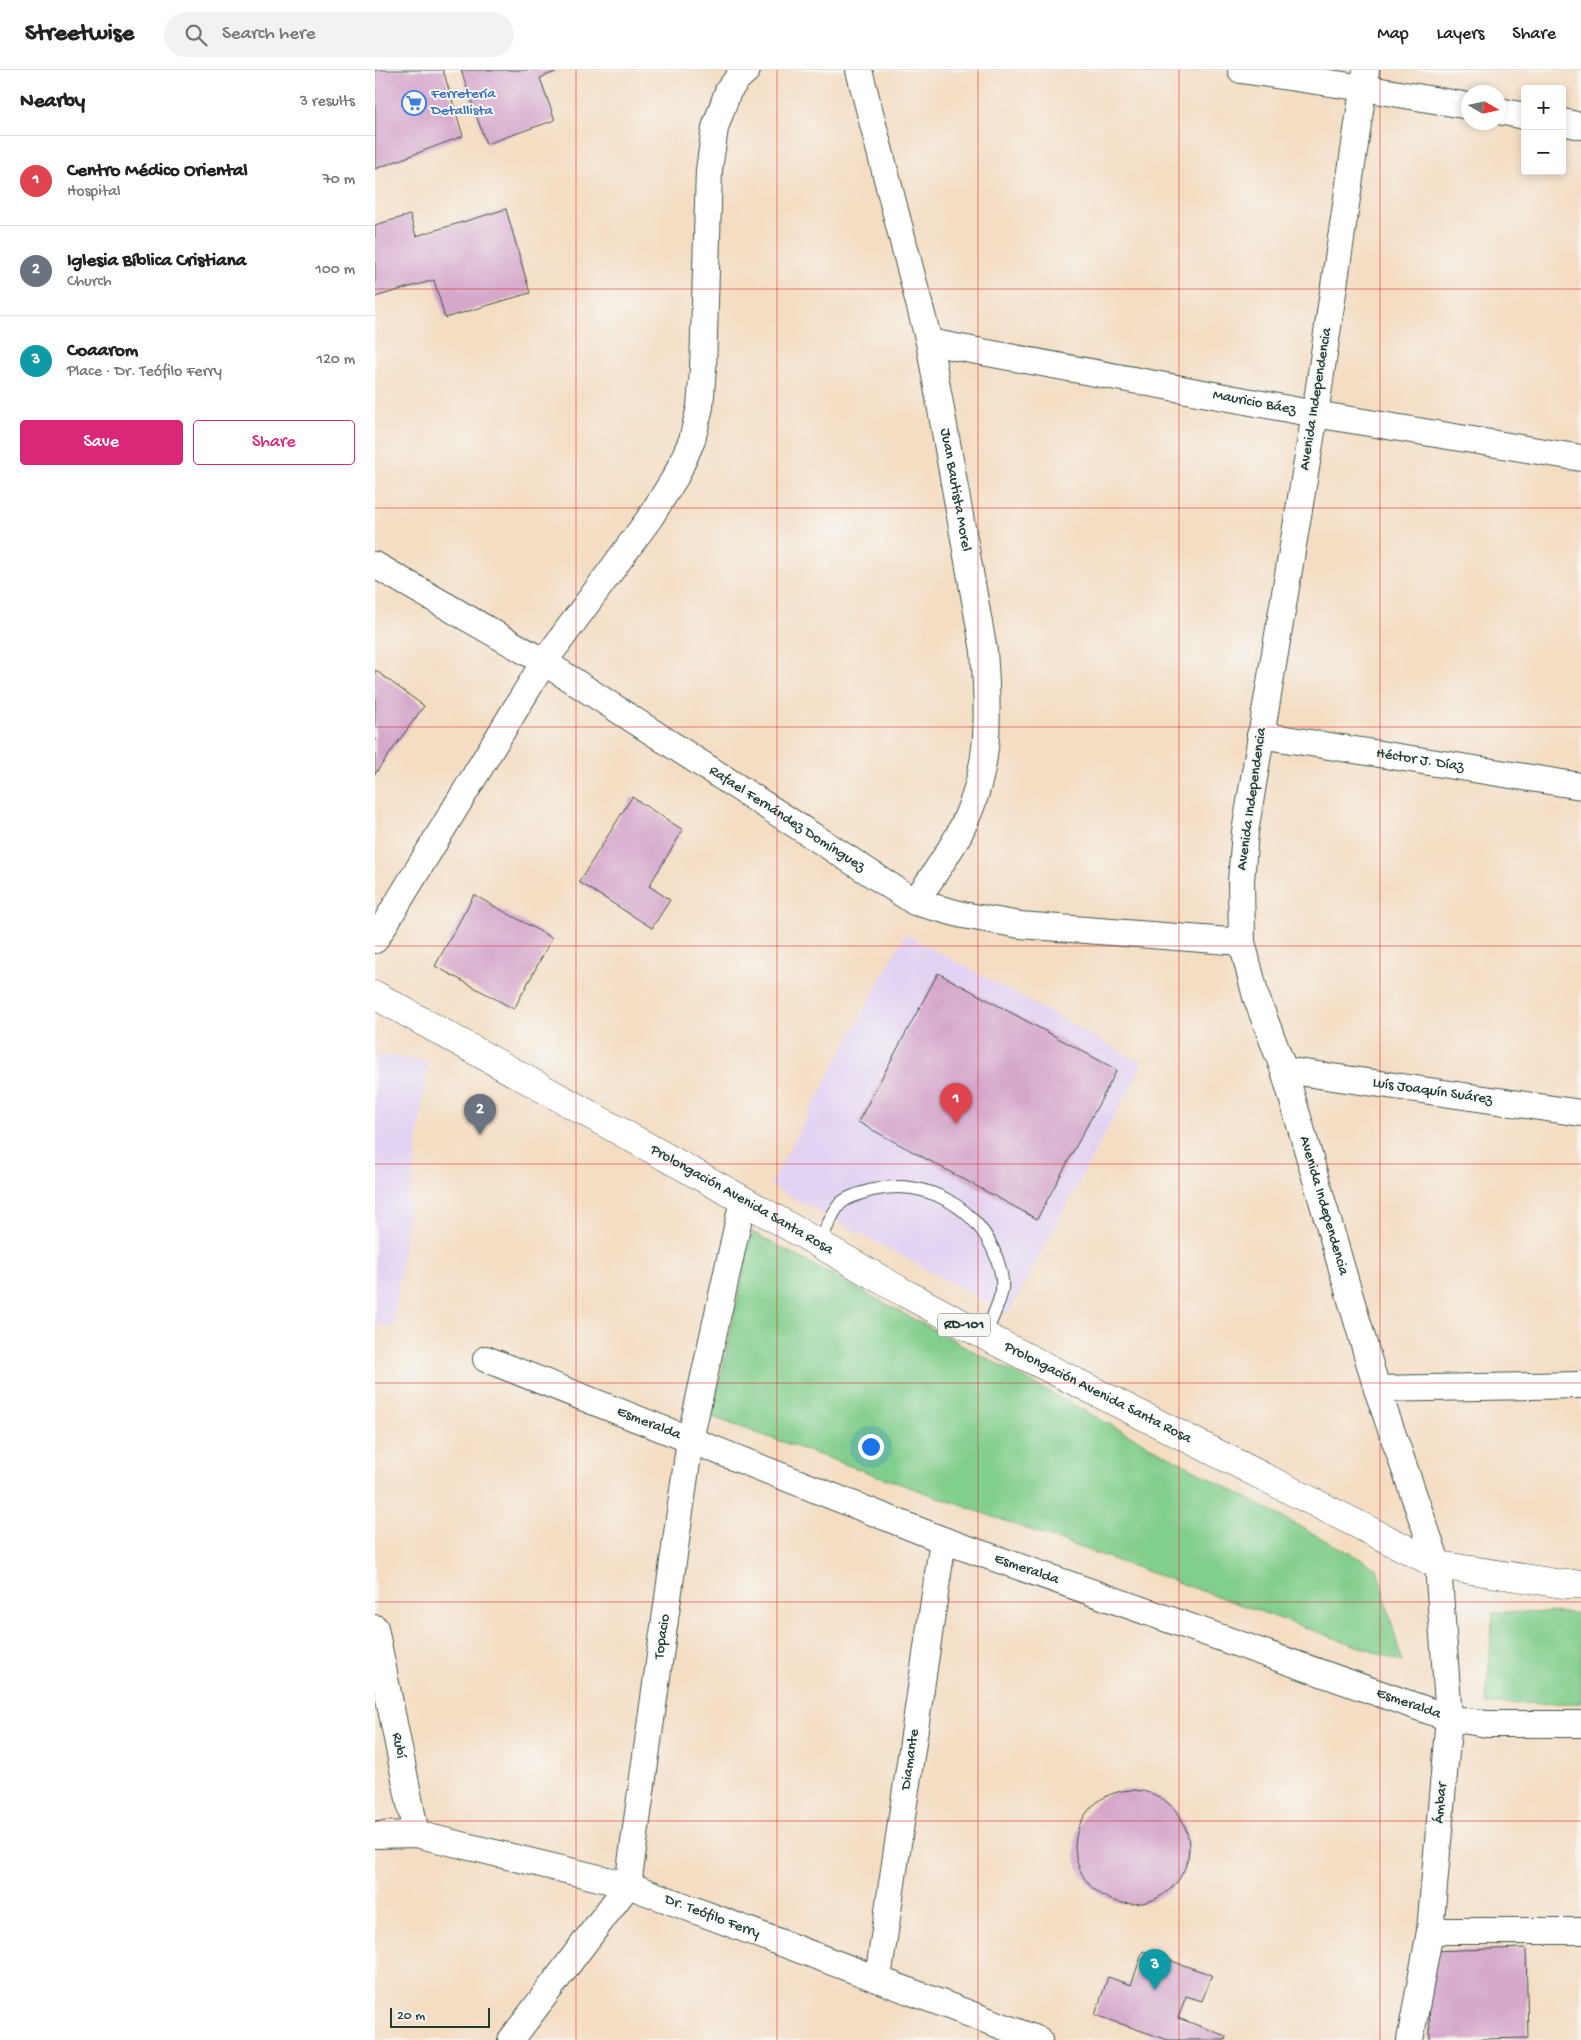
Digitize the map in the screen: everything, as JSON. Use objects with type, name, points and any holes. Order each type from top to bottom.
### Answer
[{"type":"main road","name":"Prolongación Avenida Santa Rosa","points":[[375,995],[985,1336],[1438,1565],[1563,1584],[1581,1584]]},
{"type":"street","points":[[375,940],[544,662],[649,519],[676,476],[692,440],[700,407],[703,369],[709,170],[715,128],[720,109],[728,91],[747,70]]},
{"type":"street","name":"Juan Bautista Morel","points":[[859,70],[929,342],[984,651],[987,691],[987,734],[984,768],[974,800],[959,834],[915,902]]},
{"type":"street","points":[[1241,70],[1365,79],[1461,104]]},
{"type":"street","name":"Avenida Independencia","points":[[1365,79],[1315,414],[1260,735],[1244,842],[1241,881],[1242,942],[1256,997],[1284,1070],[1377,1389],[1438,1565]]},
{"type":"street","points":[[1506,112],[1521,115]]},
{"type":"street","points":[[1566,123],[1581,126]]},
{"type":"street","name":"Mauricio Báez","points":[[929,342],[1315,414],[1581,458]]},
{"type":"street","name":"Rafael Fernández Domínguez","points":[[375,565],[544,662],[915,902],[963,915],[1020,925],[1242,942]]},
{"type":"street","name":"Héctor J. Díaz","points":[[1260,735],[1581,786]]},
{"type":"street","name":"Luís Joaquín Suárez","points":[[1284,1070],[1581,1113]]},
{"type":"street","name":"Topacio","points":[[511,2040],[628,1885],[690,1440],[743,1200]]},
{"type":"street","name":"Esmeralda","points":[[486,1359],[943,1540],[1449,1718],[1487,1724],[1581,1724]]},
{"type":"street","points":[[1377,1389],[1581,1385]]},
{"type":"street","name":"Diamante","points":[[878,1978],[943,1540]]},
{"type":"street","name":"Ámbar","points":[[1410,2040],[1430,1931],[1449,1718],[1438,1565]]},
{"type":"street","name":"Rubí","points":[[375,1628],[416,1834]]},
{"type":"street","name":"Dr. Teófilo Ferry","points":[[375,1835],[416,1834],[628,1885],[1039,2040]]},
{"type":"street","points":[[1430,1931],[1581,1931]]},
{"type":"lane","points":[[819,1244],[840,1204],[860,1194],[882,1188],[905,1187],[927,1191],[948,1200],[966,1212],[981,1228],[993,1247],[999,1267],[1002,1289],[985,1336]]},
{"type":"shaded area","points":[[905,934],[1143,1063],[1008,1314],[770,1185]]},
{"type":"shaded area","points":[[375,1054],[428,1061],[393,1327],[375,1325]]},
{"type":"green space","points":[[752,1232],[1377,1568],[1402,1662],[712,1417]]},
{"type":"green space","points":[[1493,1612],[1581,1613],[1581,1703],[1486,1704]]},
{"type":"building","name":"Ferretería Detallista","points":[[375,70],[443,70],[463,136],[375,169]]},
{"type":"building","points":[[461,70],[560,70],[540,78],[555,120],[486,144]]},
{"type":"building","points":[[506,209],[530,293],[445,318],[434,280],[375,297],[375,225],[410,215],[416,236]]},
{"type":"building","points":[[375,670],[424,706],[375,774]]},
{"type":"building","points":[[632,797],[683,830],[649,886],[670,900],[652,928],[579,882]]},
{"type":"building","points":[[474,895],[552,938],[514,1009],[435,966]]},
{"type":"building","points":[[938,973],[1117,1070],[1037,1219],[858,1122]]},
{"type":"building","points":[[1132,1790],[1154,1794],[1172,1807],[1185,1825],[1189,1847],[1185,1869],[1172,1887],[1154,1900],[1132,1904],[1110,1900],[1092,1887],[1079,1869],[1075,1847],[1079,1825],[1092,1807],[1110,1794]]},
{"type":"building","points":[[1526,1948],[1528,2038],[1430,2040],[1428,1951]]},
{"type":"building","points":[[1143,1951],[1212,1975],[1202,2001],[1186,1996],[1178,2018],[1226,2036],[1225,2040],[1168,2040],[1095,2015],[1108,1977],[1131,1985]]},
{"type":"place","name":"Ferretería Detallista","points":[[414,103]]},
{"type":"place","name":"Centro Médico Oriental","points":[[956,1124]]},
{"type":"place","name":"Iglesia Bíblica Cristiana","points":[[480,1135]]},
{"type":"place","name":"Coaarom","points":[[1155,1990]]}]
